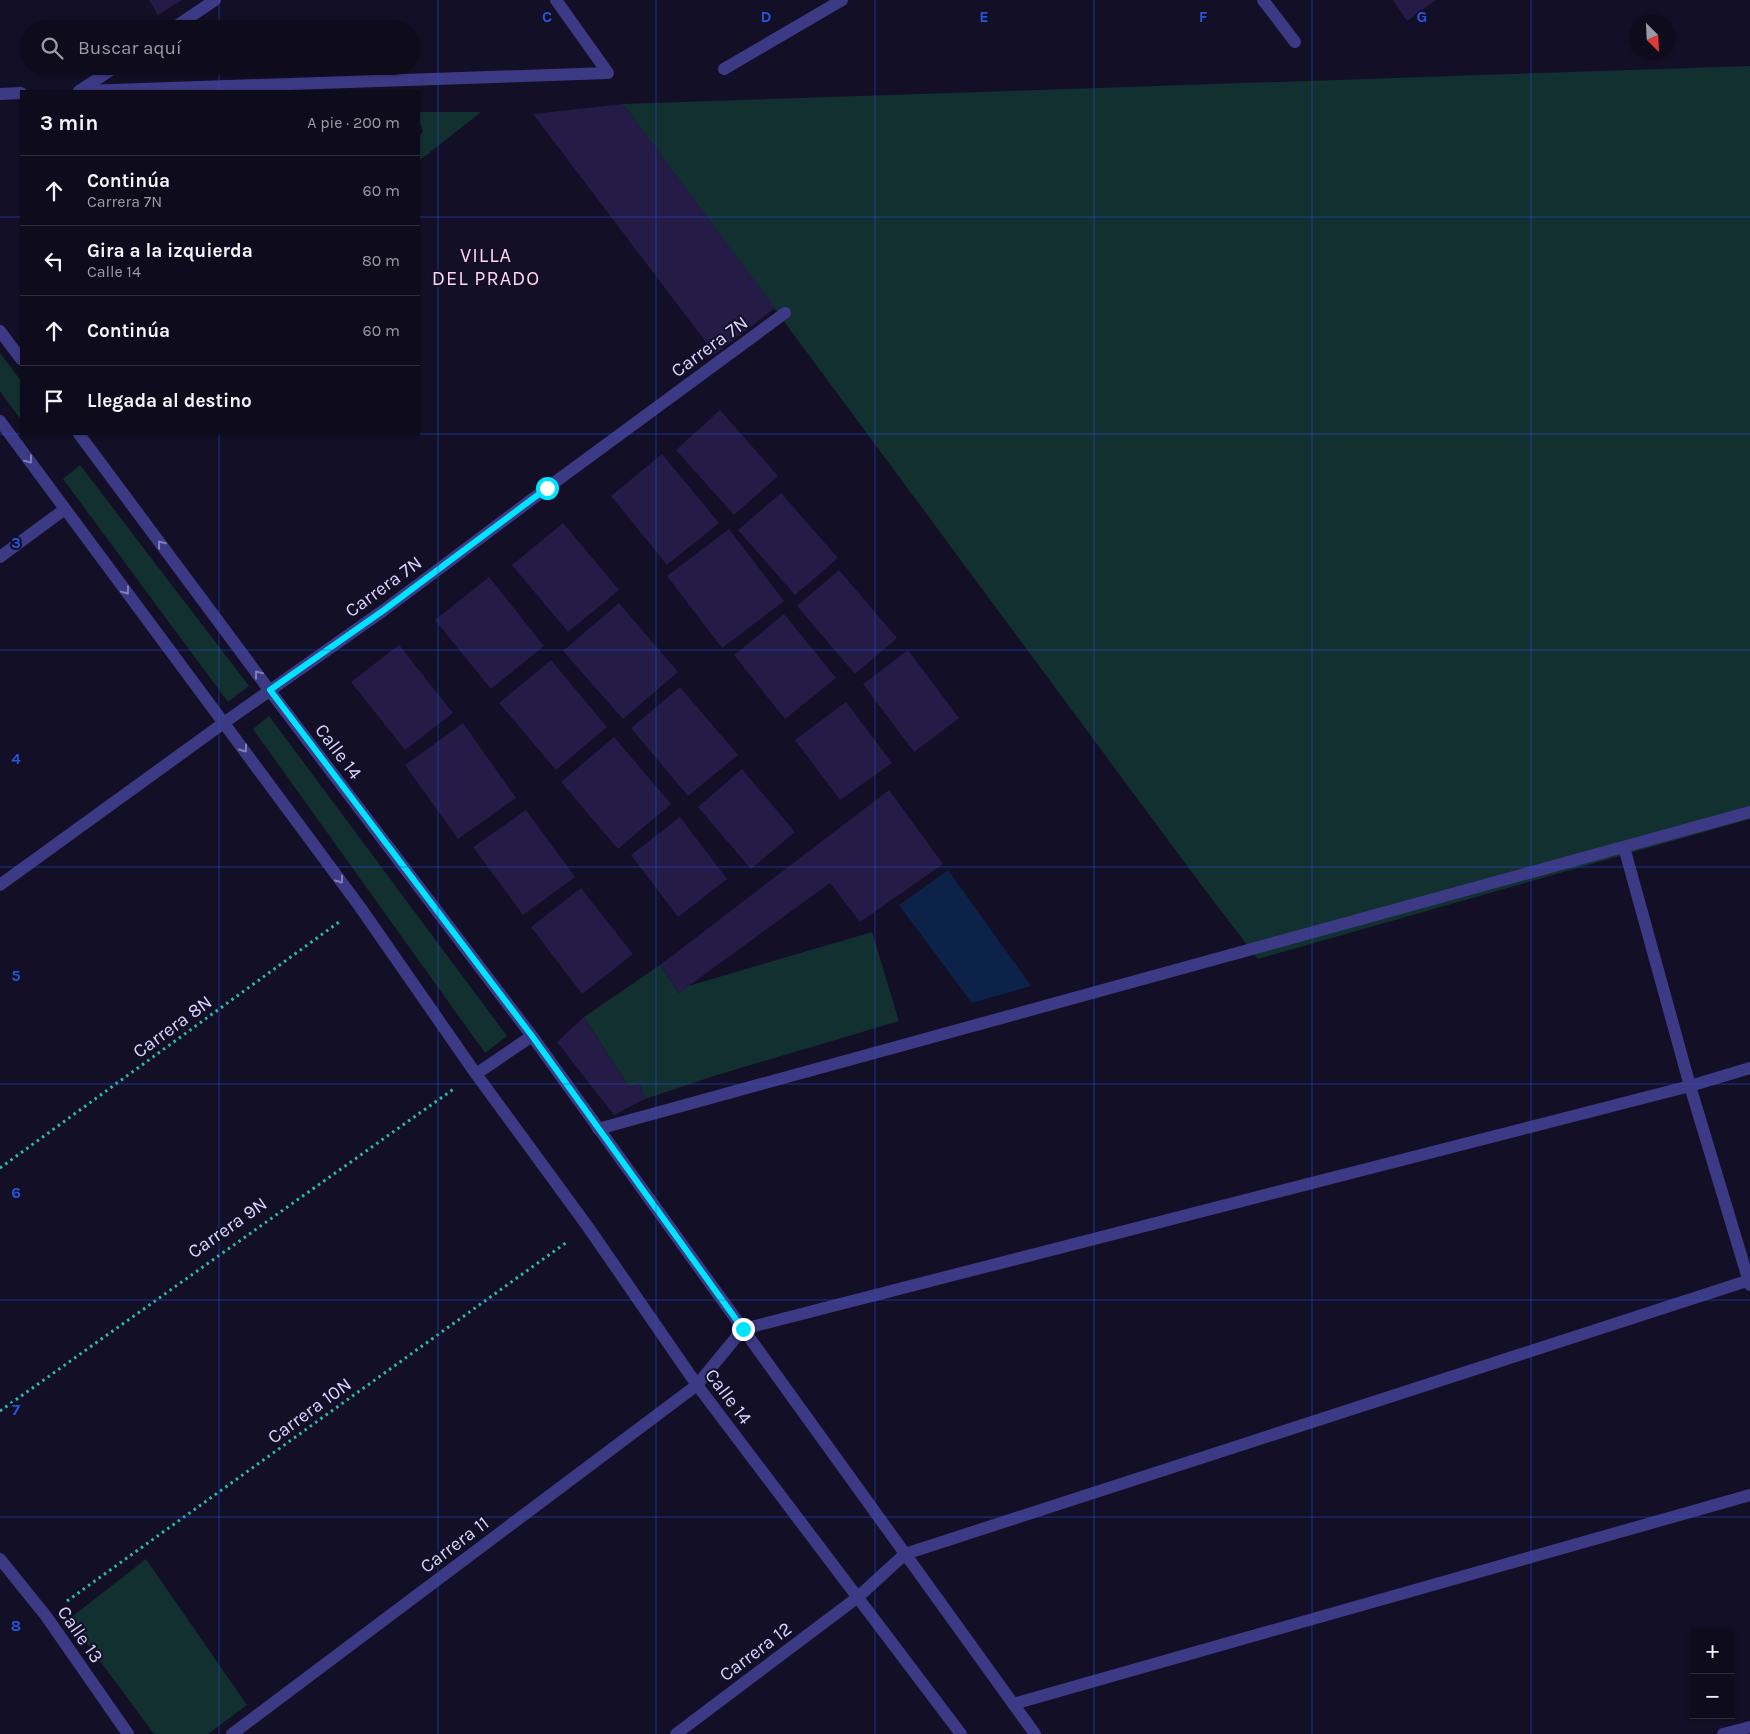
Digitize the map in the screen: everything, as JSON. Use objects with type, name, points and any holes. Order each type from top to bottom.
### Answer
[{"type":"street","points":[[185,20],[215,0]]},
{"type":"street","points":[[114,90],[608,73],[556,0]]},
{"type":"street","points":[[724,69],[842,0]]},
{"type":"street","points":[[1263,0],[1296,42]]},
{"type":"street","points":[[80,90],[103,75]]},
{"type":"street","points":[[0,94],[20,93]]},
{"type":"street","name":"Carrera 7N","points":[[0,885],[224,722],[384,610],[785,314]]},
{"type":"street","points":[[0,331],[20,358]]},
{"type":"street","name":"Calle 14","points":[[0,421],[360,907],[476,1074],[588,1227],[697,1385],[962,1734]]},
{"type":"street","name":"Calle 14","points":[[80,435],[532,1036],[1035,1734]]},
{"type":"street","points":[[0,556],[65,508]]},
{"type":"street","points":[[598,1129],[1750,812]]},
{"type":"street","points":[[905,1554],[1750,1282],[1690,1086],[1624,847]]},
{"type":"street","points":[[476,1074],[532,1036]]},
{"type":"street","points":[[743,1329],[1690,1086],[1750,1068]]},
{"type":"street","name":"Carrera 11","points":[[232,1734],[697,1385],[743,1329]]},
{"type":"street","points":[[1013,1704],[1750,1495]]},
{"type":"street","name":"Carrera 12","points":[[676,1734],[858,1597],[905,1554]]},
{"type":"street","name":"Calle 13","points":[[2,1567],[46,1616],[128,1734]]},
{"type":"street","points":[[1723,1734],[1750,1726]]},
{"type":"path","name":"Carrera 8N","points":[[0,1168],[360,907]]},
{"type":"path","name":"Carrera 9N","points":[[0,1411],[476,1074]]},
{"type":"path","name":"Carrera 10N","points":[[46,1616],[588,1227]]},
{"type":"green space","points":[[1750,66],[1750,819],[1258,959],[623,104]]},
{"type":"green space","points":[[420,112],[481,112],[420,160],[420,136],[423,131],[420,124]]},
{"type":"green space","points":[[0,353],[20,380],[20,419],[0,391]]},
{"type":"green space","points":[[80,465],[249,686],[228,702],[63,479]]},
{"type":"green space","points":[[269,716],[507,1036],[485,1053],[253,729]]},
{"type":"green space","points":[[872,932],[899,1021],[717,1075],[645,1099],[640,1084],[629,1087],[584,1017],[660,965],[679,993],[688,986]]},
{"type":"green space","points":[[146,1559],[247,1705],[208,1734],[154,1734],[69,1619]]},
{"type":"water","points":[[948,870],[1031,986],[972,1003],[899,905]]},
{"type":"building","points":[[149,0],[182,0],[158,15]]},
{"type":"building","points":[[1393,0],[1436,0],[1407,21]]},
{"type":"building","points":[[623,104],[775,308],[715,354],[533,114]]},
{"type":"building","points":[[720,410],[778,476],[734,515],[676,450]]},
{"type":"building","points":[[662,454],[719,523],[667,565],[611,496]]},
{"type":"building","points":[[781,493],[838,558],[795,595],[738,530]]},
{"type":"building","points":[[563,523],[619,590],[568,632],[512,565]]},
{"type":"building","points":[[729,529],[784,601],[722,648],[667,576]]},
{"type":"building","points":[[839,570],[897,638],[855,674],[797,606]]},
{"type":"building","points":[[489,577],[544,646],[491,689],[435,620]]},
{"type":"building","points":[[619,603],[678,672],[623,719],[563,651]]},
{"type":"building","points":[[784,614],[836,678],[785,719],[734,655]]},
{"type":"building","points":[[399,645],[453,713],[405,750],[351,682]]},
{"type":"building","points":[[908,650],[959,718],[914,752],[863,684]]},
{"type":"building","points":[[551,660],[607,727],[556,770],[499,703]]},
{"type":"building","points":[[680,687],[738,755],[688,796],[631,728]]},
{"type":"building","points":[[846,702],[892,763],[840,800],[795,740]]},
{"type":"building","points":[[463,723],[516,798],[458,839],[405,765]]},
{"type":"building","points":[[614,737],[671,804],[618,849],[561,782]]},
{"type":"building","points":[[742,769],[795,832],[751,869],[698,807]]},
{"type":"building","points":[[889,790],[943,864],[860,922],[830,883],[679,993],[660,965]]},
{"type":"building","points":[[526,810],[575,877],[523,915],[473,847]]},
{"type":"building","points":[[680,817],[727,879],[678,917],[631,855]]},
{"type":"building","points":[[581,888],[633,954],[582,994],[531,927]]},
{"type":"building","points":[[584,1017],[629,1087],[640,1084],[645,1099],[614,1115],[557,1042]]},
{"type":"district","name":"VILLA DEL PRADO","points":[[486,266]]},
{"type":"route","points":[[547,488],[384,610],[270,690],[532,1036],[743,1329]]}]
